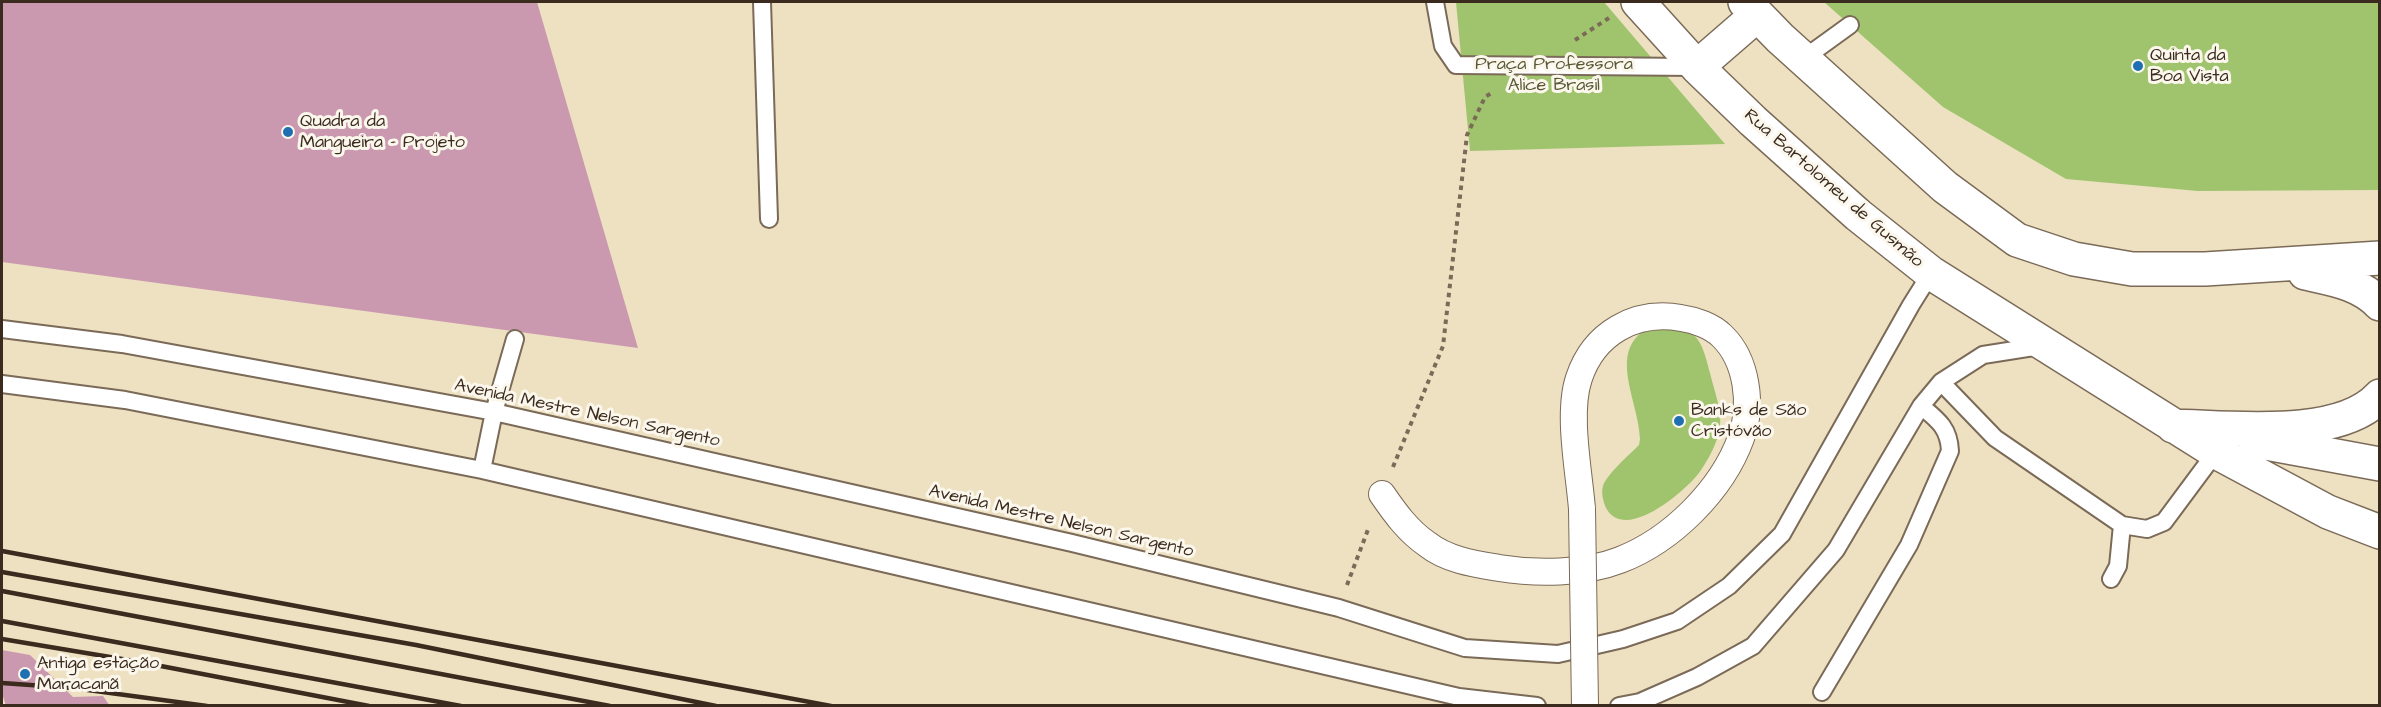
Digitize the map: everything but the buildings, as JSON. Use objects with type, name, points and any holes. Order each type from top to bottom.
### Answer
[{"type":"main road","points":[[1697,68],[1751,8],[1803,59],[1945,187],[2017,240],[2074,259],[2132,268],[2277,266],[2379,258]]},
{"type":"main road","name":"Rua Bartolomeu de Gusmão","points":[[1624,9],[1697,68],[1858,215],[1931,273],[2216,452],[2328,512],[2379,532]]},
{"type":"main road","points":[[2277,266],[2352,285],[2364,291],[2379,304]]},
{"type":"main road","points":[[2173,426],[2264,427],[2325,423],[2365,410],[2379,396]]},
{"type":"main road","points":[[2173,426],[2379,464]]},
{"type":"street","points":[[1382,494],[1402,522],[1428,546],[1467,563],[1521,572],[1589,568],[1620,560],[1652,544],[1693,510],[1720,478],[1742,438],[1748,408],[1745,381],[1737,358],[1722,335],[1697,321],[1664,315],[1636,319],[1610,332],[1589,354],[1578,380],[1575,414],[1582,509],[1585,705]]},
{"type":"lane","points":[[762,2],[769,219]]},
{"type":"lane","points":[[1435,2],[1443,46],[1456,65],[1536,64],[1697,68]]},
{"type":"lane","points":[[1803,59],[1850,24]]},
{"type":"lane","name":"Avenida Mestre Nelson Sargento","points":[[2,329],[122,344],[494,412],[1072,543],[1339,608],[1465,648],[1558,654],[1623,639],[1677,621],[1729,586],[1782,534],[1931,273]]},
{"type":"lane","points":[[482,470],[494,412],[515,339]]},
{"type":"lane","points":[[1619,705],[1640,702],[1697,677],[1754,646],[1836,550],[1921,406],[1941,382],[1983,355],[2021,347],[2049,346]]},
{"type":"lane","points":[[1941,382],[1995,438],[2122,525],[2147,529],[2164,522],[2216,452]]},
{"type":"lane","points":[[2,384],[125,400],[482,470],[1459,697],[1537,705]]},
{"type":"lane","points":[[1822,692],[1909,545],[1950,452],[1947,431],[1943,424],[1921,406]]},
{"type":"lane","points":[[2111,579],[2118,566],[2122,525]]},
{"type":"path","points":[[1339,608],[1382,494],[1443,346],[1467,135],[1485,97],[1624,9]]},
{"type":"green space","name":"Praça Professora Alice Brasil","points":[[1456,2],[1604,2],[1725,144],[1470,151]]},
{"type":"green space","name":"Quinta da Boa Vista","points":[[1824,2],[2379,2],[2379,190],[2198,191],[2066,179],[1943,107]]},
{"type":"green space","name":"Banks de São Cristóvão","points":[[1647,329],[1675,329],[1692,334],[1697,339],[1706,358],[1717,400],[1720,427],[1706,463],[1685,487],[1650,513],[1625,520],[1614,517],[1606,508],[1602,489],[1613,471],[1639,445],[1638,424],[1627,364],[1629,351],[1635,339]]},
{"type":"railway","points":[[2,551],[831,706]]},
{"type":"railway","points":[[2,572],[416,645],[716,706]]},
{"type":"railway","points":[[2,591],[610,706]]},
{"type":"railway","points":[[2,621],[461,706]]},
{"type":"railway","points":[[2,639],[140,662],[369,706]]},
{"type":"railway","points":[[2,683],[73,688],[207,706]]},
{"type":"place","name":"Quinta da Boa Vista","points":[[2138,66]]},
{"type":"place","name":"Quadra da Mangueira - Projeto","points":[[288,132]]},
{"type":"place","name":"Banks de São Cristóvão","points":[[1679,421]]},
{"type":"place","name":"Antiga estação Maracanã","points":[[25,674]]}]
